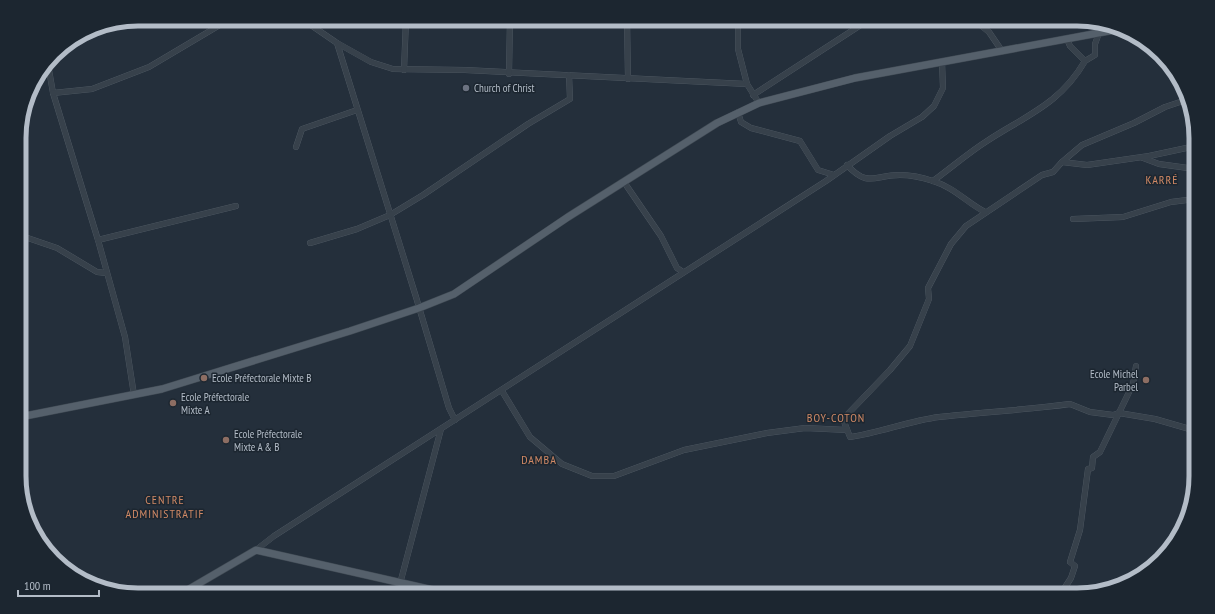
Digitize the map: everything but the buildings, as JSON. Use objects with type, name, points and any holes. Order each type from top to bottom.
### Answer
[{"type":"main road","points":[[26,416],[134,395],[223,371],[419,308],[454,294],[624,182],[717,123],[759,103],[855,78],[1110,31]]},
{"type":"main road","points":[[191,588],[256,550],[428,588]]},
{"type":"street","points":[[53,93],[92,89],[149,67],[218,26]]},
{"type":"street","points":[[312,26],[337,43],[382,67],[404,70],[465,70],[509,74],[569,75],[747,84]]},
{"type":"street","points":[[404,70],[406,26]]},
{"type":"street","points":[[509,74],[510,26]]},
{"type":"street","points":[[627,26],[628,79]]},
{"type":"street","points":[[738,26],[738,49],[747,84],[759,103]]},
{"type":"street","points":[[753,95],[859,26]]},
{"type":"street","points":[[981,26],[989,32],[1002,51]]},
{"type":"street","points":[[933,181],[986,141],[1045,106],[1074,79],[1085,61],[1095,55],[1095,44],[1099,33]]},
{"type":"street","points":[[1067,39],[1070,46],[1085,61]]},
{"type":"street","points":[[337,43],[449,408],[455,420]]},
{"type":"street","points":[[256,550],[299,520],[502,391],[922,117],[931,110],[942,88],[942,62]]},
{"type":"street","points":[[49,70],[53,93],[98,240],[125,337],[134,395]]},
{"type":"street","points":[[310,243],[357,229],[390,215],[423,195],[528,124],[570,99],[569,75]]},
{"type":"street","points":[[1182,101],[1165,106],[1134,123],[1082,145],[1053,172],[1042,175],[966,226],[951,244],[928,288],[929,299],[910,346],[890,370],[843,419],[850,437],[872,434],[902,424],[938,417],[1070,404],[1090,412],[1113,415],[1119,413],[1155,418],[1189,429]]},
{"type":"street","points":[[296,147],[302,129],[357,110]]},
{"type":"street","points":[[738,112],[741,122],[751,128],[800,141],[818,170],[834,175]]},
{"type":"street","points":[[1062,162],[1087,165],[1142,157],[1189,147]]},
{"type":"street","points":[[1142,157],[1159,164],[1189,168]]},
{"type":"street","points":[[847,165],[857,176],[867,179],[900,174],[933,181],[955,190],[974,206],[985,212]]},
{"type":"street","points":[[624,182],[660,236],[677,268],[683,272]]},
{"type":"street","points":[[1073,220],[1124,217],[1171,202],[1189,200]]},
{"type":"street","points":[[98,240],[236,206]]},
{"type":"street","points":[[26,237],[57,248],[97,272],[106,273]]},
{"type":"street","points":[[1065,588],[1071,578],[1075,566],[1070,562],[1080,530],[1088,469],[1092,468],[1093,457],[1100,452],[1133,384],[1136,366]]},
{"type":"street","points":[[502,391],[530,437],[562,464],[592,476],[614,476],[684,450],[767,433],[805,428],[847,430]]},
{"type":"street","points":[[398,588],[441,429]]},
{"type":"place","name":"Church of Christ","points":[[466,88]]},
{"type":"place","name":"Ecole Préfectorale Mixte B","points":[[204,378]]},
{"type":"place","name":"Ecole Michel Parbel","points":[[1146,380]]},
{"type":"place","name":"Ecole Préfectorale Mixte A","points":[[173,403]]},
{"type":"place","name":"Ecole Préfectorale Mixte A & B","points":[[226,440]]},
{"type":"district","name":"KARRÉ","points":[[1162,180]]},
{"type":"district","name":"BOY-COTON","points":[[836,418]]},
{"type":"district","name":"DAMBA","points":[[539,460]]},
{"type":"district","name":"CENTRE ADMINISTRATIF","points":[[165,507]]}]
